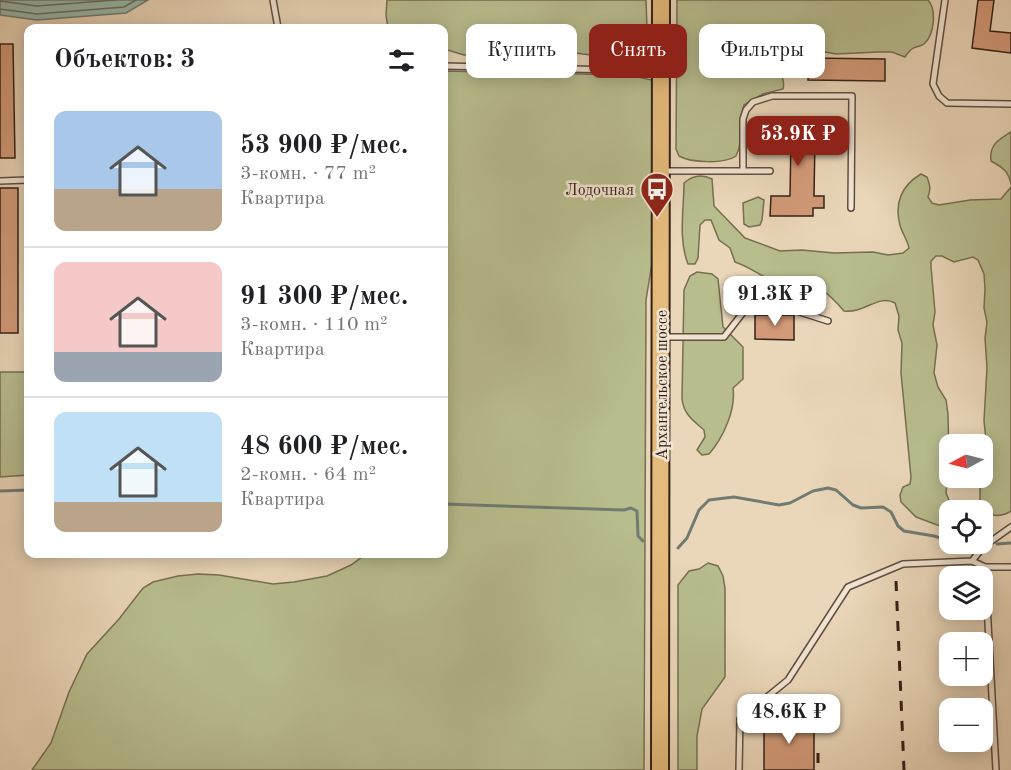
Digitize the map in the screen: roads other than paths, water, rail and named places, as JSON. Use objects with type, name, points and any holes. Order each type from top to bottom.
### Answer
[{"type":"main road","name":"Архангельское шоссе","points":[[661,0],[661,24]]},
{"type":"main road","name":"Архангельское шоссе","points":[[660,78],[660,770]]},
{"type":"lane","points":[[273,0],[277,24]]},
{"type":"lane","points":[[945,0],[933,84],[939,96],[947,104],[1011,104]]},
{"type":"lane","points":[[448,66],[589,69]]},
{"type":"lane","points":[[743,171],[743,119],[746,110],[753,102],[772,96],[852,96],[851,208]]},
{"type":"lane","points":[[661,171],[770,171]]},
{"type":"lane","points":[[0,181],[24,180]]},
{"type":"lane","points":[[661,337],[724,337],[745,310],[772,303],[828,321]]},
{"type":"lane","points":[[972,561],[983,547],[1011,527]]},
{"type":"lane","points":[[739,770],[740,719],[788,680],[848,587],[903,564],[972,561],[983,566]]},
{"type":"lane","points":[[993,567],[1011,567]]},
{"type":"lane","points":[[988,620],[996,770]]},
{"type":"water","points":[[0,0],[148,0],[126,13],[37,20],[0,15]]},
{"type":"waterway","points":[[678,548],[687,538],[699,510],[709,500],[734,497],[779,505],[790,503],[813,491],[828,488],[836,490],[853,505],[861,508],[883,507],[891,512],[898,526],[904,531],[939,538]]},
{"type":"waterway","points":[[0,491],[24,490]]},
{"type":"waterway","points":[[448,504],[624,510],[631,508],[637,511],[638,536],[643,541]]},
{"type":"waterway","points":[[997,544],[1011,543]]},
{"type":"railway","points":[[896,581],[904,770]]},
{"type":"railway","points":[[818,753],[818,770]]},
{"type":"place","name":"Лодочная","points":[[657,218]]}]
